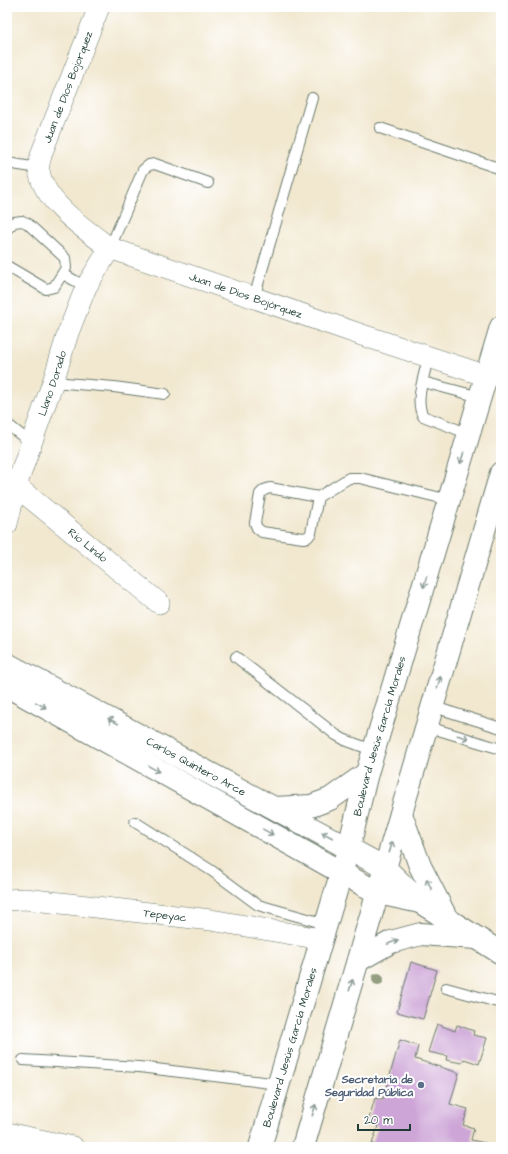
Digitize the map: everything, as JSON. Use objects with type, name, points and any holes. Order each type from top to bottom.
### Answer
[{"type":"main road","name":"Boulevard Jesús García Morales","points":[[260,1147],[349,847],[367,773],[375,751],[501,326]]},
{"type":"main road","points":[[303,1147],[359,960],[428,716],[501,473]]},
{"type":"main road","name":"Carlos Quintero Arce","points":[[7,664],[349,847],[385,868],[420,902]]},
{"type":"main road","name":"Carlos Quintero Arce","points":[[7,686],[378,893],[420,902]]},
{"type":"main road","points":[[131,755],[141,736]]},
{"type":"main road","points":[[275,808],[311,806],[330,799],[367,773]]},
{"type":"main road","points":[[401,814],[420,866],[447,919]]},
{"type":"main road","points":[[420,902],[501,953]]},
{"type":"main road","points":[[359,960],[391,942],[421,934],[444,934],[476,938]]},
{"type":"street","name":"Juan de Dios Bojorquez","points":[[38,168],[42,152],[99,7]]},
{"type":"street","name":"Juan de Dios Bojórquez","points":[[38,168],[41,180],[52,198],[81,226],[110,248],[486,376]]},
{"type":"street","name":"Llano Dorado","points":[[7,524],[16,486],[53,382],[68,334],[86,287],[110,248]]},
{"type":"street","name":"Rio Lindo","points":[[16,486],[160,603]]},
{"type":"street","name":"Tepeyac","points":[[7,900],[25,899],[324,932]]},
{"type":"street","points":[[7,1133],[73,1147]]},
{"type":"lane","points":[[254,298],[312,98]]},
{"type":"lane","points":[[380,128],[501,169]]},
{"type":"lane","points":[[7,163],[38,168]]},
{"type":"lane","points":[[110,248],[143,170],[149,166],[155,164],[208,183]]},
{"type":"lane","points":[[7,229],[14,222],[22,221],[27,223],[65,258],[66,268],[54,286],[46,289],[7,266]]},
{"type":"lane","points":[[63,274],[86,287]]},
{"type":"lane","points":[[428,357],[419,401],[419,409],[423,416],[469,434]]},
{"type":"lane","points":[[53,382],[114,387],[165,394]]},
{"type":"lane","points":[[423,382],[480,397]]},
{"type":"lane","points":[[7,424],[31,443]]},
{"type":"lane","points":[[318,497],[311,533],[308,537],[303,538],[262,532],[257,528],[255,523],[260,494],[264,490],[270,488],[318,497],[350,478],[360,478],[449,500]]},
{"type":"lane","points":[[236,657],[336,735],[345,740],[375,751]]},
{"type":"lane","points":[[428,716],[501,728]]},
{"type":"lane","points":[[428,716],[501,749]]},
{"type":"lane","points":[[135,822],[212,871],[258,905],[324,932]]},
{"type":"lane","points":[[446,988],[501,1003]]},
{"type":"lane","points":[[23,1060],[139,1067],[279,1084]]},
{"type":"building","points":[[411,962],[437,970],[423,1019],[397,1012]]},
{"type":"building","points":[[437,1024],[455,1031],[457,1025],[474,1031],[473,1035],[487,1038],[479,1064],[464,1059],[462,1063],[446,1060],[447,1056],[428,1052]]},
{"type":"building","name":"Secretaria de Seguridad Pública","points":[[400,1040],[418,1046],[415,1059],[459,1073],[450,1104],[468,1109],[463,1125],[474,1128],[471,1140],[490,1144],[489,1147],[381,1147],[372,1144],[378,1126],[368,1122],[375,1098],[383,1099]]},
{"type":"place","name":"Secretaria de Seguridad Pública","points":[[421,1085]]}]
